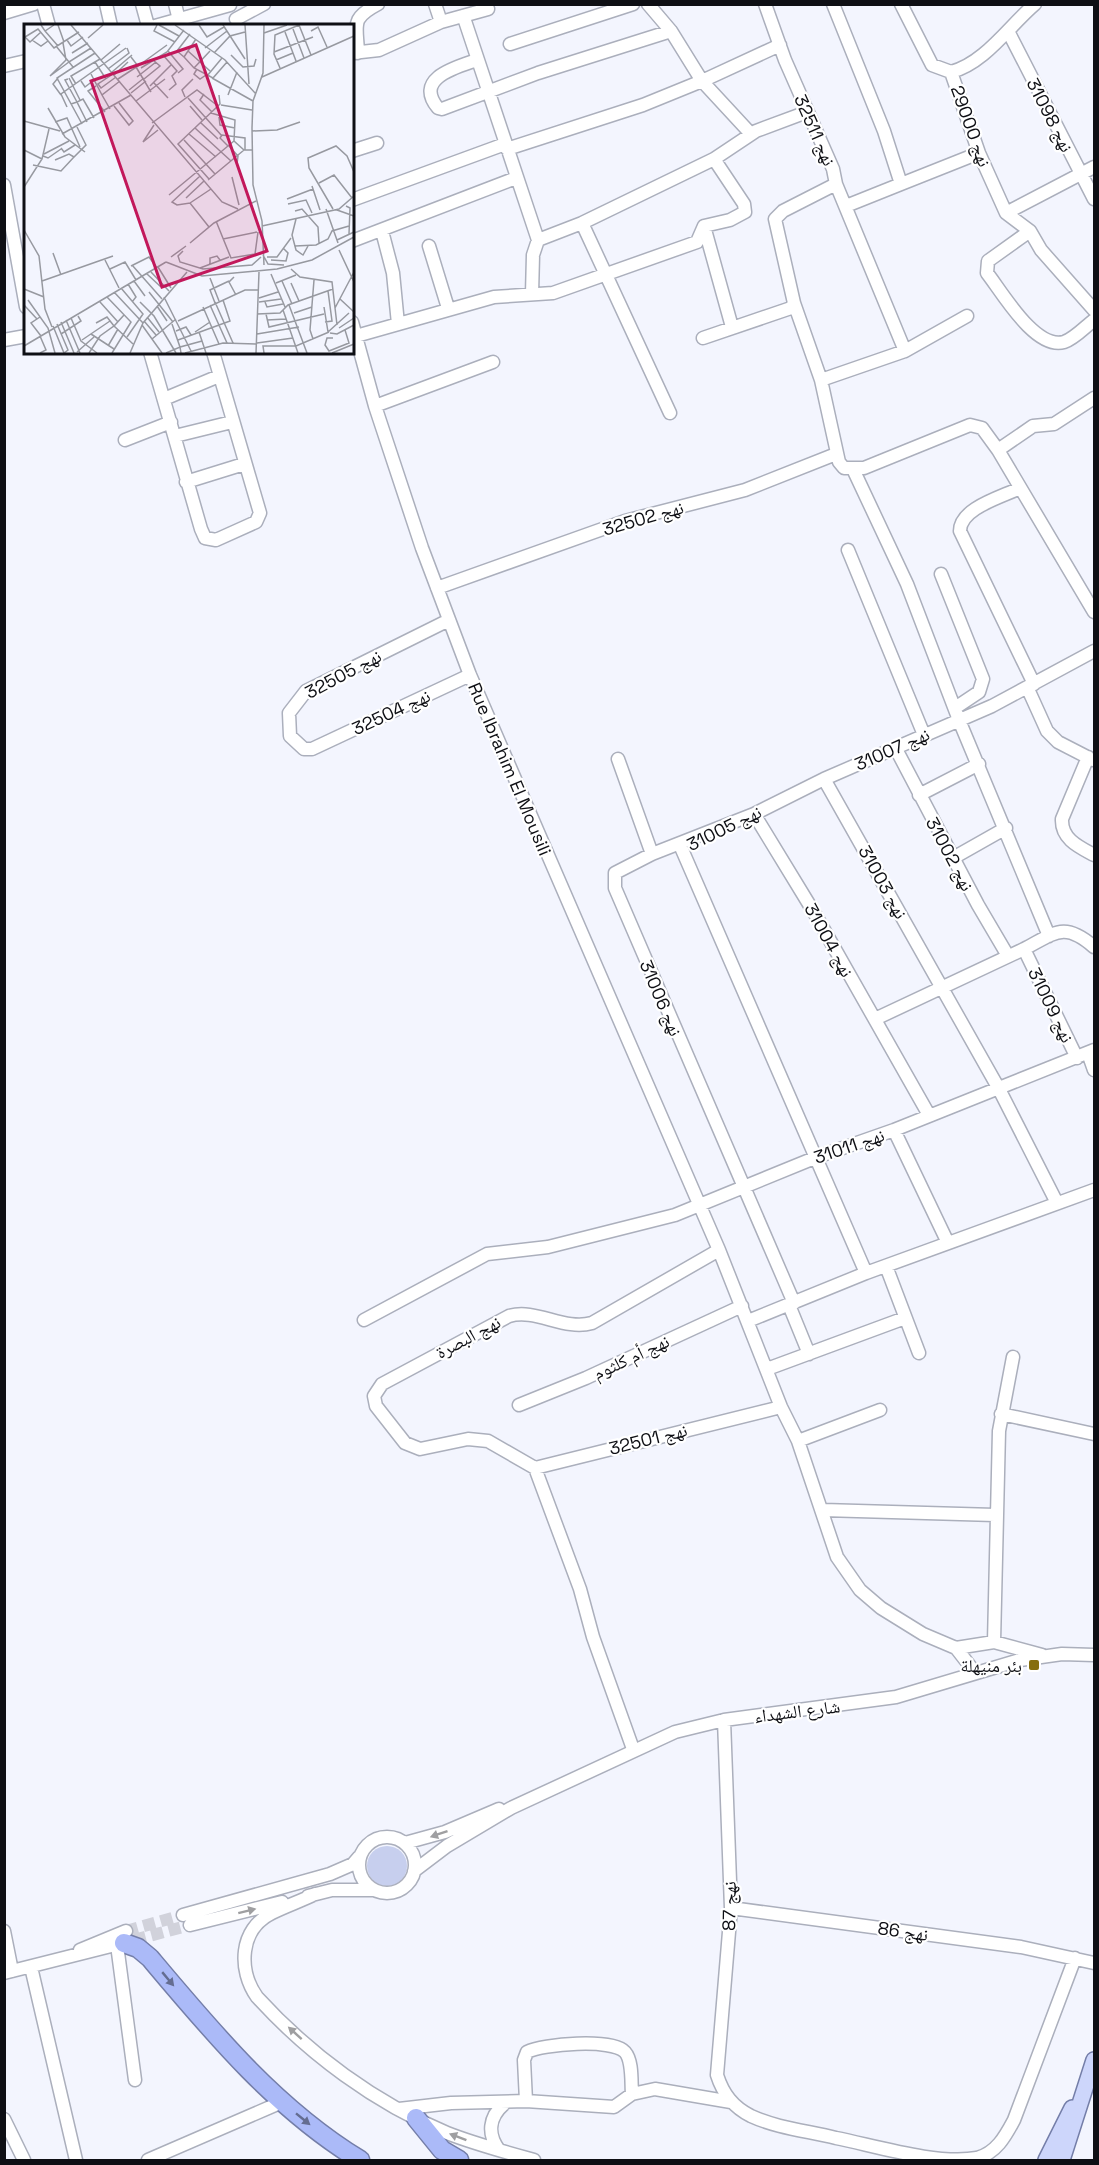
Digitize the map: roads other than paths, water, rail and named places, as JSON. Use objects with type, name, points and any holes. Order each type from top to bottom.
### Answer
[{"type":"highway","points":[[125,1940],[150,1958],[226,2047],[282,2102],[360,2160]]},
{"type":"highway","points":[[416,2118],[432,2140],[456,2159]]},
{"type":"main road","points":[[1046,2160],[1095,2060]]},
{"type":"main road","points":[[1062,2160],[1088,2076]]},
{"type":"street","points":[[4,13],[34,4]]},
{"type":"street","points":[[43,4],[49,24]]},
{"type":"street","points":[[106,4],[111,24]]},
{"type":"street","points":[[142,4],[147,24]]},
{"type":"street","points":[[175,4],[179,20]]},
{"type":"street","points":[[163,24],[230,5],[238,22],[264,4]]},
{"type":"street","points":[[378,4],[360,14],[357,20],[355,53],[379,50],[441,22],[464,18],[491,6]]},
{"type":"street","points":[[435,4],[441,22]]},
{"type":"street","points":[[510,44],[633,4]]},
{"type":"street","points":[[648,4],[671,31],[702,81],[751,134]]},
{"type":"street","name":"نهج 32511","points":[[765,4],[807,111],[833,169],[837,184],[783,211],[775,219],[794,303]]},
{"type":"street","points":[[833,4],[884,131],[901,184]]},
{"type":"street","points":[[901,4],[932,64],[951,72]]},
{"type":"street","name":"نهج 29000","points":[[1006,213],[979,153],[951,72],[968,65],[1035,4]]},
{"type":"street","points":[[464,18],[538,240],[533,255],[532,294]]},
{"type":"street","points":[[477,60],[441,73],[435,78],[432,85],[434,103],[442,109],[488,91],[671,31]]},
{"type":"street","name":"نهج 31098","points":[[1008,31],[1080,174],[1095,199]]},
{"type":"street","points":[[354,200],[506,146],[644,105],[780,45]]},
{"type":"street","points":[[4,66],[24,61]]},
{"type":"street","points":[[538,240],[582,223],[714,159],[751,134],[807,111]]},
{"type":"street","points":[[354,150],[376,143]]},
{"type":"street","points":[[846,206],[979,153]]},
{"type":"street","points":[[704,226],[730,220],[745,212],[744,204],[714,159]]},
{"type":"street","points":[[1095,167],[1006,213],[1030,231],[1041,250],[1095,310]]},
{"type":"street","points":[[354,240],[516,178]]},
{"type":"street","points":[[837,184],[904,351]]},
{"type":"street","points":[[4,185],[24,296]]},
{"type":"street","points":[[582,223],[604,275],[670,413]]},
{"type":"street","points":[[356,336],[448,308],[494,297],[553,293],[698,242],[704,226]]},
{"type":"street","points":[[704,226],[732,327]]},
{"type":"street","points":[[381,231],[393,273],[398,324]]},
{"type":"street","points":[[1030,231],[988,261],[987,273],[1034,334],[1055,342],[1064,342],[1095,320]]},
{"type":"street","points":[[429,246],[448,308]]},
{"type":"street","points":[[703,338],[791,308],[794,303]]},
{"type":"street","points":[[794,303],[821,380],[836,454],[844,468],[864,468],[970,425],[982,428],[998,450],[1095,612]]},
{"type":"street","points":[[821,380],[904,351],[967,316]]},
{"type":"street","name":"Rue Ibrahim El Mousili","points":[[354,329],[375,406],[437,588],[470,675],[742,1305],[781,1407],[798,1441],[837,1557],[860,1590],[881,1608],[923,1634],[956,1648]]},
{"type":"street","points":[[4,340],[24,336]]},
{"type":"street","points":[[151,354],[186,482],[206,538],[216,540],[245,529],[260,518],[258,503],[244,464],[214,354]]},
{"type":"street","points":[[375,406],[494,362]]},
{"type":"street","points":[[164,399],[219,376]]},
{"type":"street","points":[[998,450],[1033,426],[1054,424],[1095,398]]},
{"type":"street","points":[[125,440],[171,422]]},
{"type":"street","points":[[175,436],[232,422]]},
{"type":"street","name":"نهج 32502","points":[[437,588],[625,521],[745,490],[836,454]]},
{"type":"street","points":[[186,482],[244,464]]},
{"type":"street","points":[[853,469],[907,584],[957,714],[1049,936]]},
{"type":"street","points":[[1020,488],[966,514],[960,523],[960,531],[1031,686],[1047,731],[1058,742],[1091,759],[1062,819],[1061,827],[1071,842],[1095,855]]},
{"type":"street","points":[[848,550],[924,735]]},
{"type":"street","points":[[941,574],[983,679],[979,692],[957,714]]},
{"type":"street","name":"نهج 32505","points":[[312,749],[304,749],[296,743],[290,735],[288,724],[290,713],[306,692],[449,620]]},
{"type":"street","name":"نهج 31007","points":[[825,779],[896,749],[957,714],[1031,686],[1095,651]]},
{"type":"street","name":"نهج 32504","points":[[312,749],[470,675]]},
{"type":"street","name":"نهج 31002","points":[[896,749],[1008,956]]},
{"type":"street","points":[[618,759],[652,854]]},
{"type":"street","points":[[919,795],[979,764]]},
{"type":"street","name":"نهج 31005","points":[[825,779],[754,814],[680,845],[866,1273]]},
{"type":"street","name":"نهج 31003","points":[[825,779],[999,1089],[1057,1203]]},
{"type":"street","name":"نهج 31004","points":[[754,814],[779,852],[929,1115]]},
{"type":"street","points":[[953,858],[1006,828]]},
{"type":"street","name":"نهج 31006","points":[[680,845],[652,854],[618,871],[614,877],[615,888],[744,1186]]},
{"type":"street","name":"نهج 31009","points":[[999,1089],[1086,1054],[1024,949],[1058,931],[1066,930],[1079,935],[1095,947]]},
{"type":"street","points":[[875,1019],[1024,949]]},
{"type":"street","points":[[1086,1054],[1095,1070]]},
{"type":"street","name":"نهج 31011","points":[[364,1320],[487,1254],[510,1250],[530,1250],[675,1215],[817,1156],[894,1130],[999,1089]]},
{"type":"street","points":[[894,1130],[948,1243]]},
{"type":"street","points":[[744,1186],[809,1354]]},
{"type":"street","points":[[748,1321],[866,1273],[1095,1190]]},
{"type":"street","name":"نهج البصرة","points":[[535,1468],[488,1441],[468,1439],[420,1449],[405,1443],[376,1406],[374,1396],[382,1384],[508,1316],[526,1314],[577,1325],[592,1323],[719,1250]]},
{"type":"street","points":[[886,1266],[919,1353]]},
{"type":"street","name":"نهج أم كلثوم","points":[[519,1406],[586,1378],[742,1305]]},
{"type":"street","points":[[766,1369],[905,1318]]},
{"type":"street","points":[[994,1642],[995,1515],[1001,1414],[1012,1357]]},
{"type":"street","name":"نهج 32501","points":[[535,1468],[781,1407]]},
{"type":"street","points":[[798,1441],[880,1410]]},
{"type":"street","points":[[1001,1414],[1095,1434]]},
{"type":"street","points":[[535,1468],[580,1589],[593,1637],[633,1749]]},
{"type":"street","points":[[823,1510],[995,1515]]},
{"type":"street","points":[[956,1648],[994,1642],[1045,1656]]},
{"type":"street","points":[[956,1648],[970,1665],[972,1674]]},
{"type":"street","name":"شارع الشهداء","points":[[512,1808],[633,1749],[675,1732],[724,1720],[878,1700],[1020,1660],[1045,1656],[1095,1655]]},
{"type":"street","name":"نهج 87","points":[[724,1720],[730,1908],[717,2075],[723,2091],[731,2102]]},
{"type":"street","points":[[501,1808],[512,1808],[447,1846],[414,1871],[406,1885],[399,1890],[382,1892],[332,1890],[187,1920],[330,1874],[353,1864],[370,1842],[378,1838],[387,1836],[405,1843],[445,1832],[501,1808]]},
{"type":"street","points":[[405,1843],[413,1856],[414,1871]]},
{"type":"street","points":[[359,1857],[361,1876],[374,1890]]},
{"type":"street","points":[[315,1894],[272,1913],[254,1929],[244,1952],[246,1976],[250,1987],[268,2009],[318,2054],[352,2080],[398,2109],[469,2141],[534,2160]]},
{"type":"street","name":"نهج 86","points":[[730,1908],[1020,1947],[1095,1964]]},
{"type":"street","points":[[4,1932],[8,1972],[125,1940],[135,2080]]},
{"type":"street","points":[[398,2109],[452,2103],[504,2104],[526,2101],[614,2107],[632,2094],[655,2089],[731,2102],[752,2116],[775,2124],[921,2156],[962,2160],[986,2155],[1002,2142],[1014,2120],[1075,1958]]},
{"type":"street","points":[[31,1966],[52,2067],[76,2160]]},
{"type":"street","points":[[526,2101],[524,2060],[527,2052],[548,2045],[601,2045],[620,2048],[628,2058],[632,2094]]},
{"type":"street","points":[[148,2160],[282,2102]]},
{"type":"street","points":[[499,2150],[492,2137],[492,2122],[504,2104]]},
{"type":"street","points":[[4,2119],[24,2160]]},
{"type":"tunnel","points":[[126,1931],[183,1915]]},
{"type":"tunnel","points":[[134,1940],[190,1925]]},
{"type":"place","name":"بئر منيهلة","points":[[1034,1665]]}]
